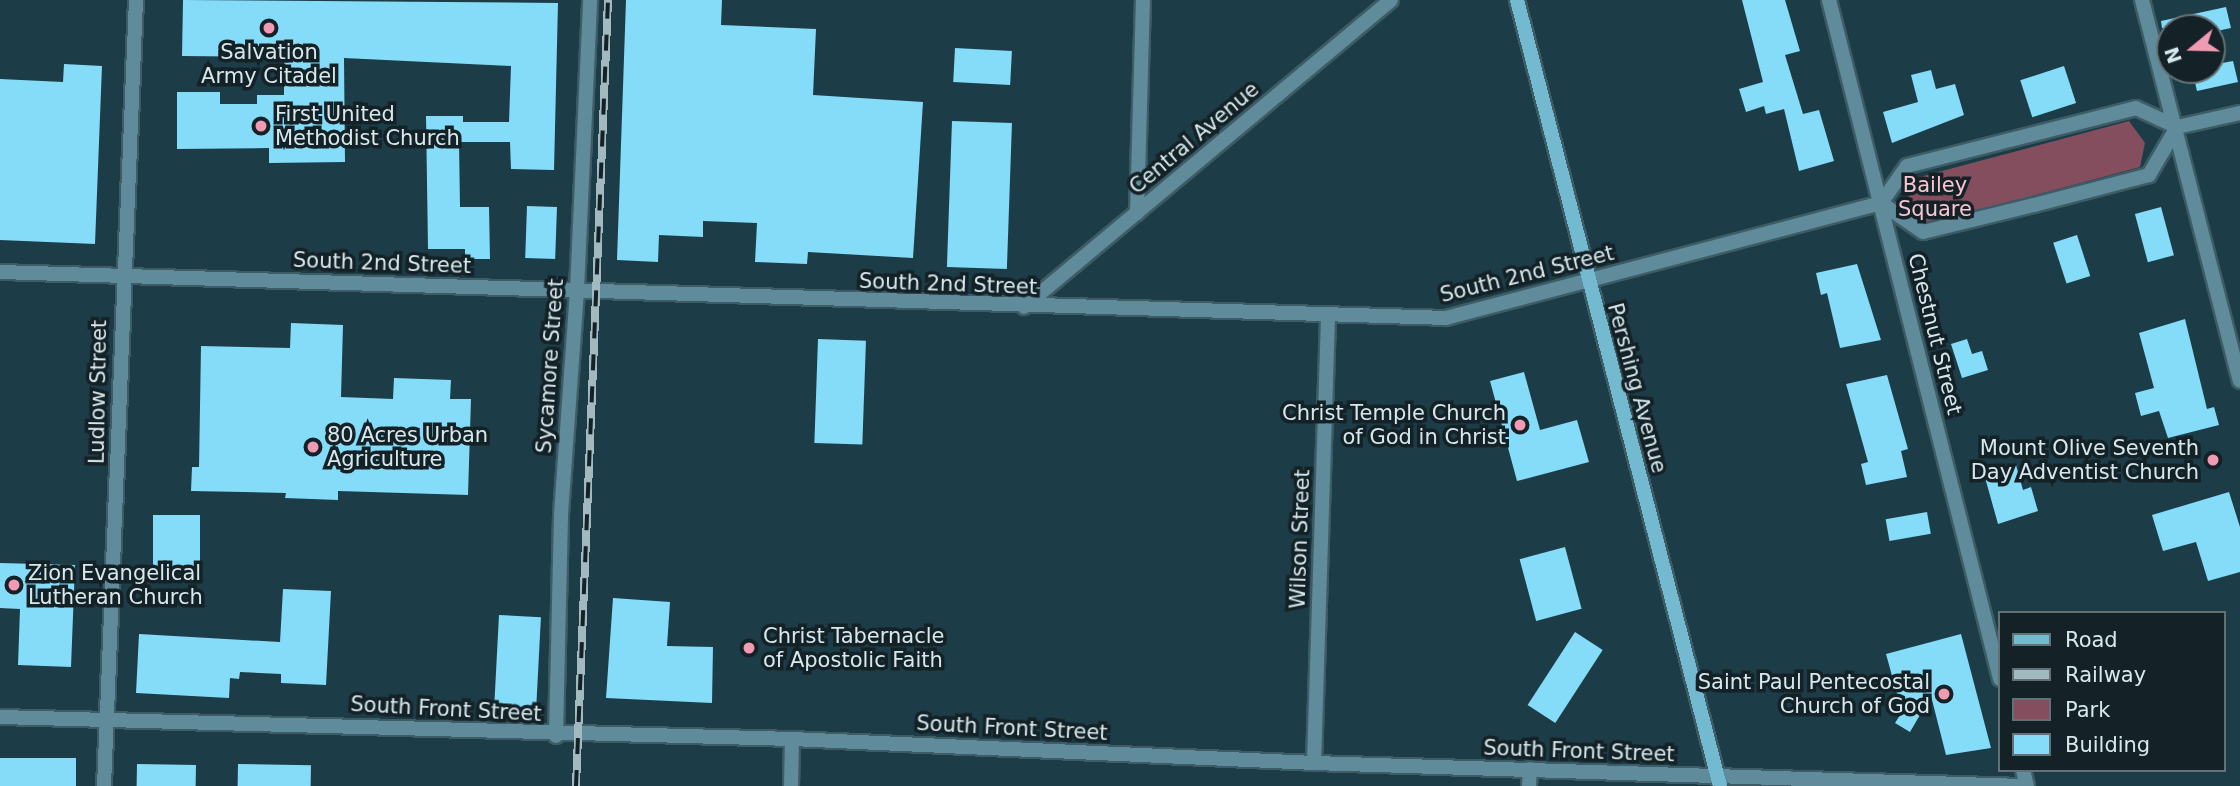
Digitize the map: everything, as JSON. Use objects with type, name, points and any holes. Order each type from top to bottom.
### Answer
[{"type":"main road","name":"Pershing Avenue","points":[[1517,0],[1587,282],[1719,782]]},
{"type":"street","name":"Ludlow Street","points":[[104,786],[122,276],[136,0]]},
{"type":"street","name":"Sycamore Street","points":[[556,736],[561,514],[577,290],[590,0]]},
{"type":"street","points":[[1137,213],[1143,0]]},
{"type":"street","name":"Central Avenue","points":[[1024,307],[1391,0]]},
{"type":"street","name":"Chestnut Street","points":[[1829,0],[1998,671]]},
{"type":"street","points":[[2142,0],[2178,128],[2240,381]]},
{"type":"street","points":[[2178,128],[2149,175],[2034,205],[1923,232],[1881,203],[1907,166],[2136,108],[2178,128],[2240,113]]},
{"type":"street","name":"South 2nd Street","points":[[0,272],[1024,307],[1446,318],[1881,203]]},
{"type":"street","name":"Wilson Street","points":[[1314,763],[1328,315]]},
{"type":"street","name":"South Front Street","points":[[0,717],[556,736],[792,739],[1314,763],[1530,769],[1719,782],[2025,786]]},
{"type":"street","points":[[791,786],[792,739]]},
{"type":"street","points":[[1529,786],[1530,769]]},
{"type":"green space","name":"Bailey Square","points":[[2129,121],[2145,143],[2140,167],[1924,225],[1912,212],[1908,194],[1912,179]]},
{"type":"building","points":[[183,0],[558,3],[554,170],[511,169],[510,142],[459,142],[460,207],[489,207],[490,259],[465,259],[465,249],[428,249],[426,116],[463,116],[463,122],[509,122],[511,66],[344,58],[345,162],[269,163],[269,148],[177,149],[177,92],[220,92],[220,104],[257,104],[257,95],[284,95],[284,57],[182,56]]},
{"type":"building","points":[[626,0],[722,0],[721,25],[816,29],[813,95],[923,102],[913,258],[808,252],[807,264],[755,262],[757,223],[703,221],[703,237],[659,235],[658,262],[617,260]]},
{"type":"building","points":[[1742,0],[1785,0],[1800,51],[1785,55],[1803,114],[1819,110],[1834,161],[1799,171],[1784,109],[1766,114],[1764,106],[1746,112],[1739,89],[1763,82]]},
{"type":"building","points":[[2226,7],[2231,28],[2226,29],[2226,14],[2194,14]]},
{"type":"building","points":[[955,48],[1012,51],[1010,85],[953,82]]},
{"type":"building","points":[[2233,61],[2238,82],[2197,91],[2195,84],[2226,84],[2226,62]]},
{"type":"building","points":[[64,64],[102,66],[95,244],[0,240],[0,79],[63,82]]},
{"type":"building","points":[[2064,66],[2076,103],[2032,117],[2020,80]]},
{"type":"building","points":[[1931,70],[1936,89],[1955,84],[1964,115],[1892,143],[1883,112],[1918,102],[1911,75]]},
{"type":"building","points":[[952,121],[1012,123],[1007,269],[947,267]]},
{"type":"building","points":[[527,206],[557,207],[555,259],[525,258]]},
{"type":"building","points":[[2161,207],[2174,255],[2148,262],[2135,214]]},
{"type":"building","points":[[2077,235],[2090,276],[2067,284],[2053,243]]},
{"type":"building","points":[[1857,264],[1881,340],[1840,348],[1827,293],[1821,295],[1816,273]]},
{"type":"building","points":[[2185,319],[2207,409],[2214,407],[2219,425],[2168,438],[2159,411],[2141,416],[2135,393],[2154,388],[2139,333]]},
{"type":"building","points":[[291,323],[343,325],[341,397],[393,399],[394,378],[451,380],[450,399],[471,399],[468,495],[338,491],[338,500],[285,498],[286,493],[191,491],[192,467],[199,467],[201,346],[290,348]]},
{"type":"building","points":[[818,339],[866,341],[862,445],[814,443]]},
{"type":"building","points":[[1967,339],[1972,354],[1982,351],[1988,370],[1962,378],[1951,344]]},
{"type":"building","name":"Christ Temple Church of God in Christ","points":[[1524,372],[1540,430],[1577,420],[1589,462],[1517,481],[1490,381]]},
{"type":"building","points":[[1887,375],[1908,449],[1901,451],[1907,477],[1866,485],[1861,464],[1868,462],[1846,384]]},
{"type":"building","points":[[2016,465],[2023,490],[2031,487],[2038,511],[1998,524],[1984,474]]},
{"type":"building","points":[[2229,492],[2240,527],[2240,572],[2208,581],[2196,542],[2163,551],[2152,515]]},
{"type":"building","points":[[1927,512],[1931,534],[1889,541],[1886,519]]},
{"type":"building","points":[[153,515],[200,515],[200,570],[153,570]]},
{"type":"building","points":[[1565,547],[1582,609],[1536,621],[1520,559]]},
{"type":"building","points":[[0,563],[75,565],[71,667],[18,665],[20,609],[0,608]]},
{"type":"building","points":[[283,589],[331,591],[326,685],[281,683],[281,674],[240,672],[239,679],[230,678],[229,698],[136,693],[139,634],[280,642]]},
{"type":"building","points":[[613,598],[670,602],[667,646],[713,647],[712,703],[606,698]]},
{"type":"building","points":[[499,615],[541,617],[536,712],[494,710]]},
{"type":"building","points":[[1575,632],[1603,650],[1555,723],[1528,705]]},
{"type":"building","name":"Saint Paul Pentecostal Church of God","points":[[1961,634],[1991,748],[1946,755],[1931,696],[1910,732],[1895,723],[1902,712],[1886,654]]},
{"type":"building","points":[[0,758],[76,758],[76,786],[0,786]]},
{"type":"building","points":[[137,764],[196,765],[196,786],[137,786]]},
{"type":"building","points":[[238,764],[311,765],[311,786],[238,786]]},
{"type":"railway","points":[[576,786],[608,0]]},
{"type":"place","name":"Salvation Army Citadel","points":[[269,28]]},
{"type":"place","name":"First United Methodist Church","points":[[261,126]]},
{"type":"place","name":"Christ Temple Church of God in Christ","points":[[1520,425]]},
{"type":"place","name":"80 Acres Urban Agriculture","points":[[313,447]]},
{"type":"place","name":"Mount Olive Seventh Day Adventist Church","points":[[2213,460]]},
{"type":"place","name":"Zion Evangelical Lutheran Church","points":[[14,585]]},
{"type":"place","name":"Christ Tabernacle of Apostolic Faith","points":[[749,648]]},
{"type":"place","name":"Saint Paul Pentecostal Church of God","points":[[1944,694]]}]
